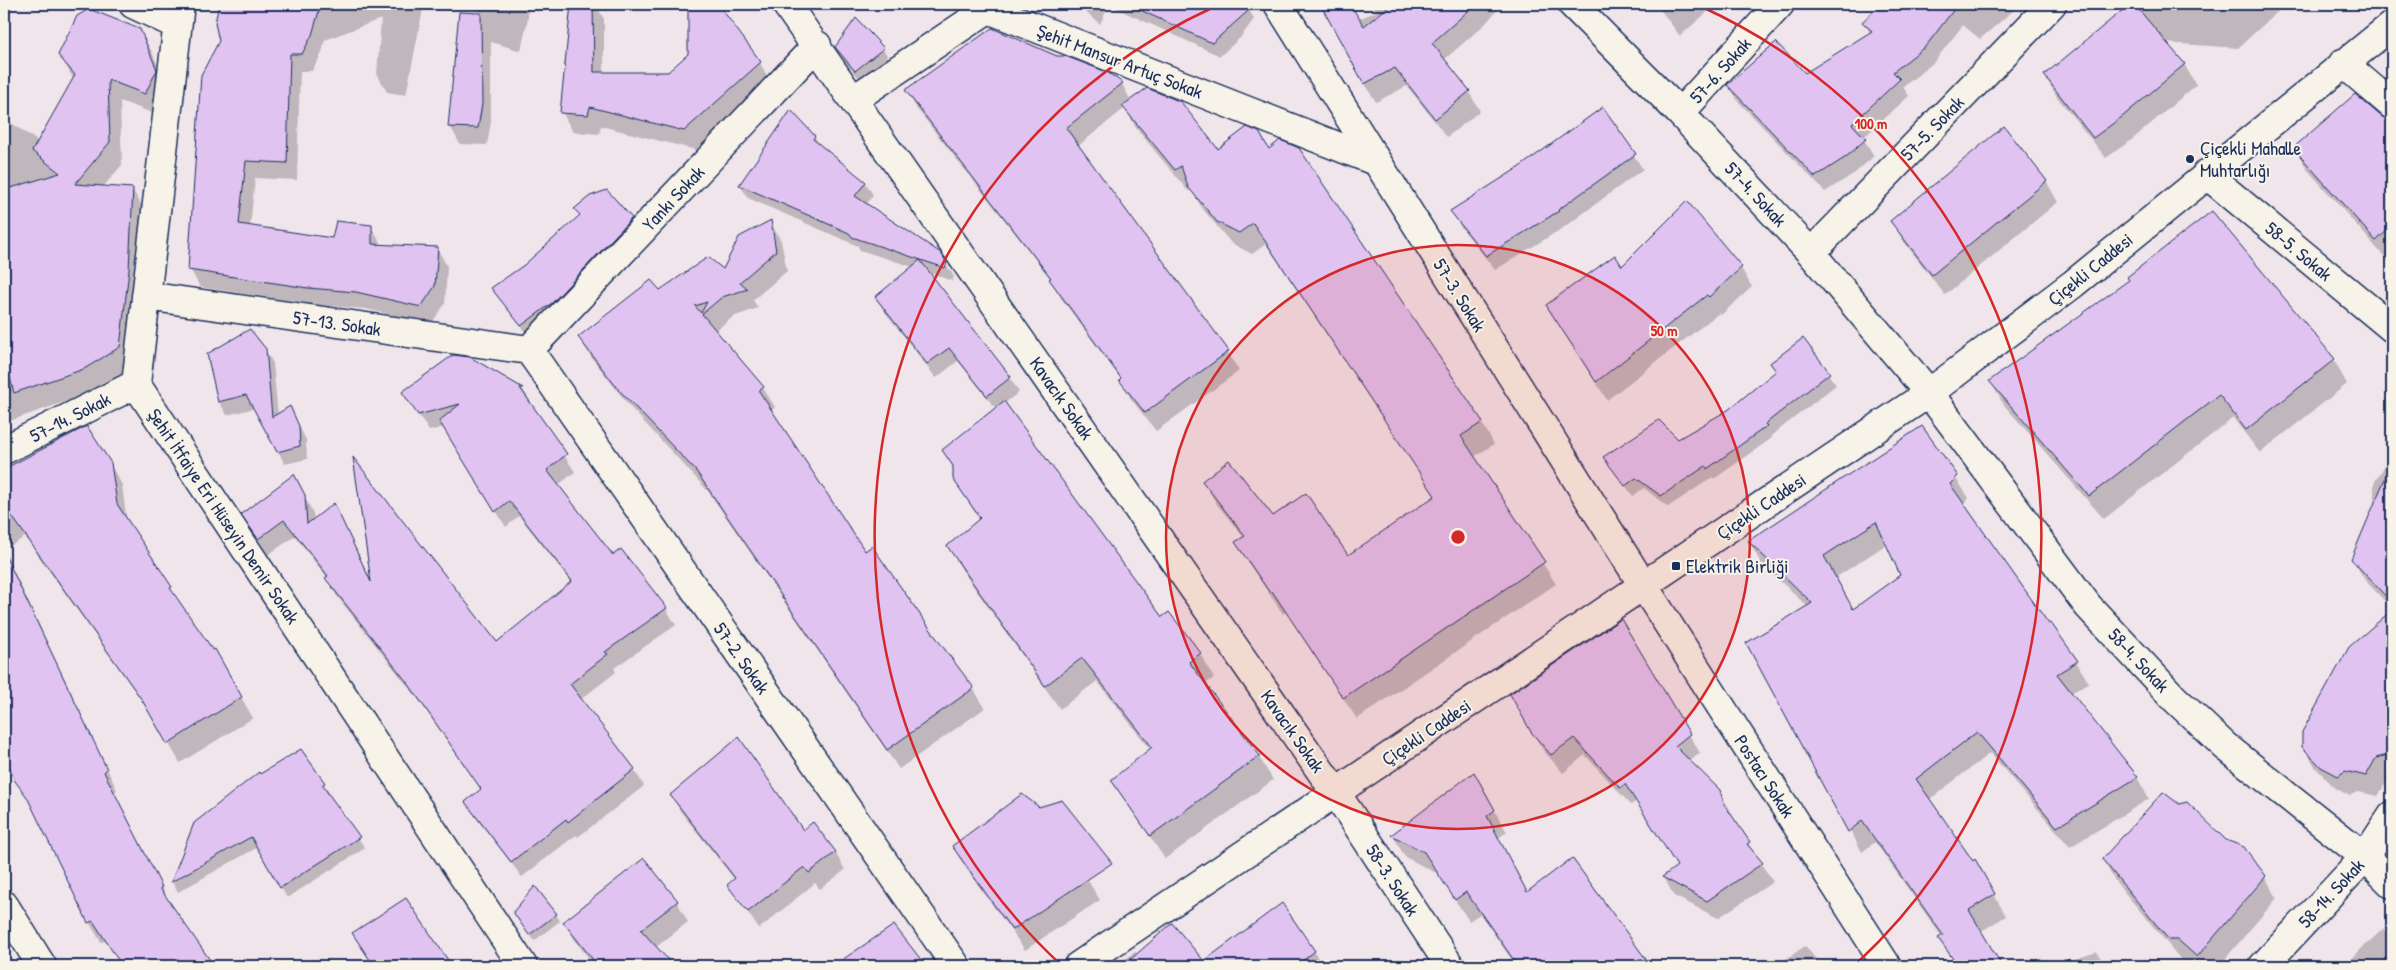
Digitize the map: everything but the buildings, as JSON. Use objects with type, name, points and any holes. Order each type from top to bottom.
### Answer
[{"type":"street","points":[[132,4],[179,14],[136,384]]},
{"type":"street","name":"Kavacık Sokak","points":[[786,4],[817,45],[1336,793]]},
{"type":"street","name":"57-3. Sokak","points":[[1278,4],[1643,585]]},
{"type":"street","name":"57-4. Sokak","points":[[1572,4],[1680,113],[1811,253],[1929,393]]},
{"type":"street","name":"57-6. Sokak","points":[[1680,113],[1780,4]]},
{"type":"street","name":"57-5. Sokak","points":[[1811,253],[2052,4]]},
{"type":"street","name":"Şehit Mansur Artuç Sokak","points":[[854,100],[988,6],[1375,161]]},
{"type":"street","name":"Çiçekli Caddesi","points":[[1078,966],[1929,393],[2073,284],[2206,174],[2392,25]]},
{"type":"street","name":"Yankı Sokak","points":[[529,350],[817,45]]},
{"type":"street","points":[[2343,63],[2392,105]]},
{"type":"street","name":"58-5. Sokak","points":[[2206,174],[2392,328]]},
{"type":"street","name":"57-13. Sokak","points":[[146,296],[529,350]]},
{"type":"street","name":"57-2. Sokak","points":[[529,350],[956,966]]},
{"type":"street","name":"57-14. Sokak","points":[[4,450],[136,384]]},
{"type":"street","name":"Şehit İtfaiye Eri Hüseyin Demir Sokak","points":[[136,384],[523,966]]},
{"type":"street","name":"58-4. Sokak","points":[[1929,393],[2088,606],[2175,699],[2225,746],[2365,857],[2392,884]]},
{"type":"street","name":"Postacı Sokak","points":[[1643,585],[1887,966]]},
{"type":"street","name":"58-3. Sokak","points":[[1336,793],[1450,966]]},
{"type":"street","name":"58-14. Sokak","points":[[2263,966],[2365,857],[2392,816]]},
{"type":"street","points":[[2365,857],[2392,862]]},
{"type":"street","points":[[4,905],[42,966]]},
{"type":"place","name":"Çiçekli Mahalle Muhtarlığı","points":[[2190,159]]},
{"type":"place","name":"Elektrik Birliği","points":[[1676,566]]}]
